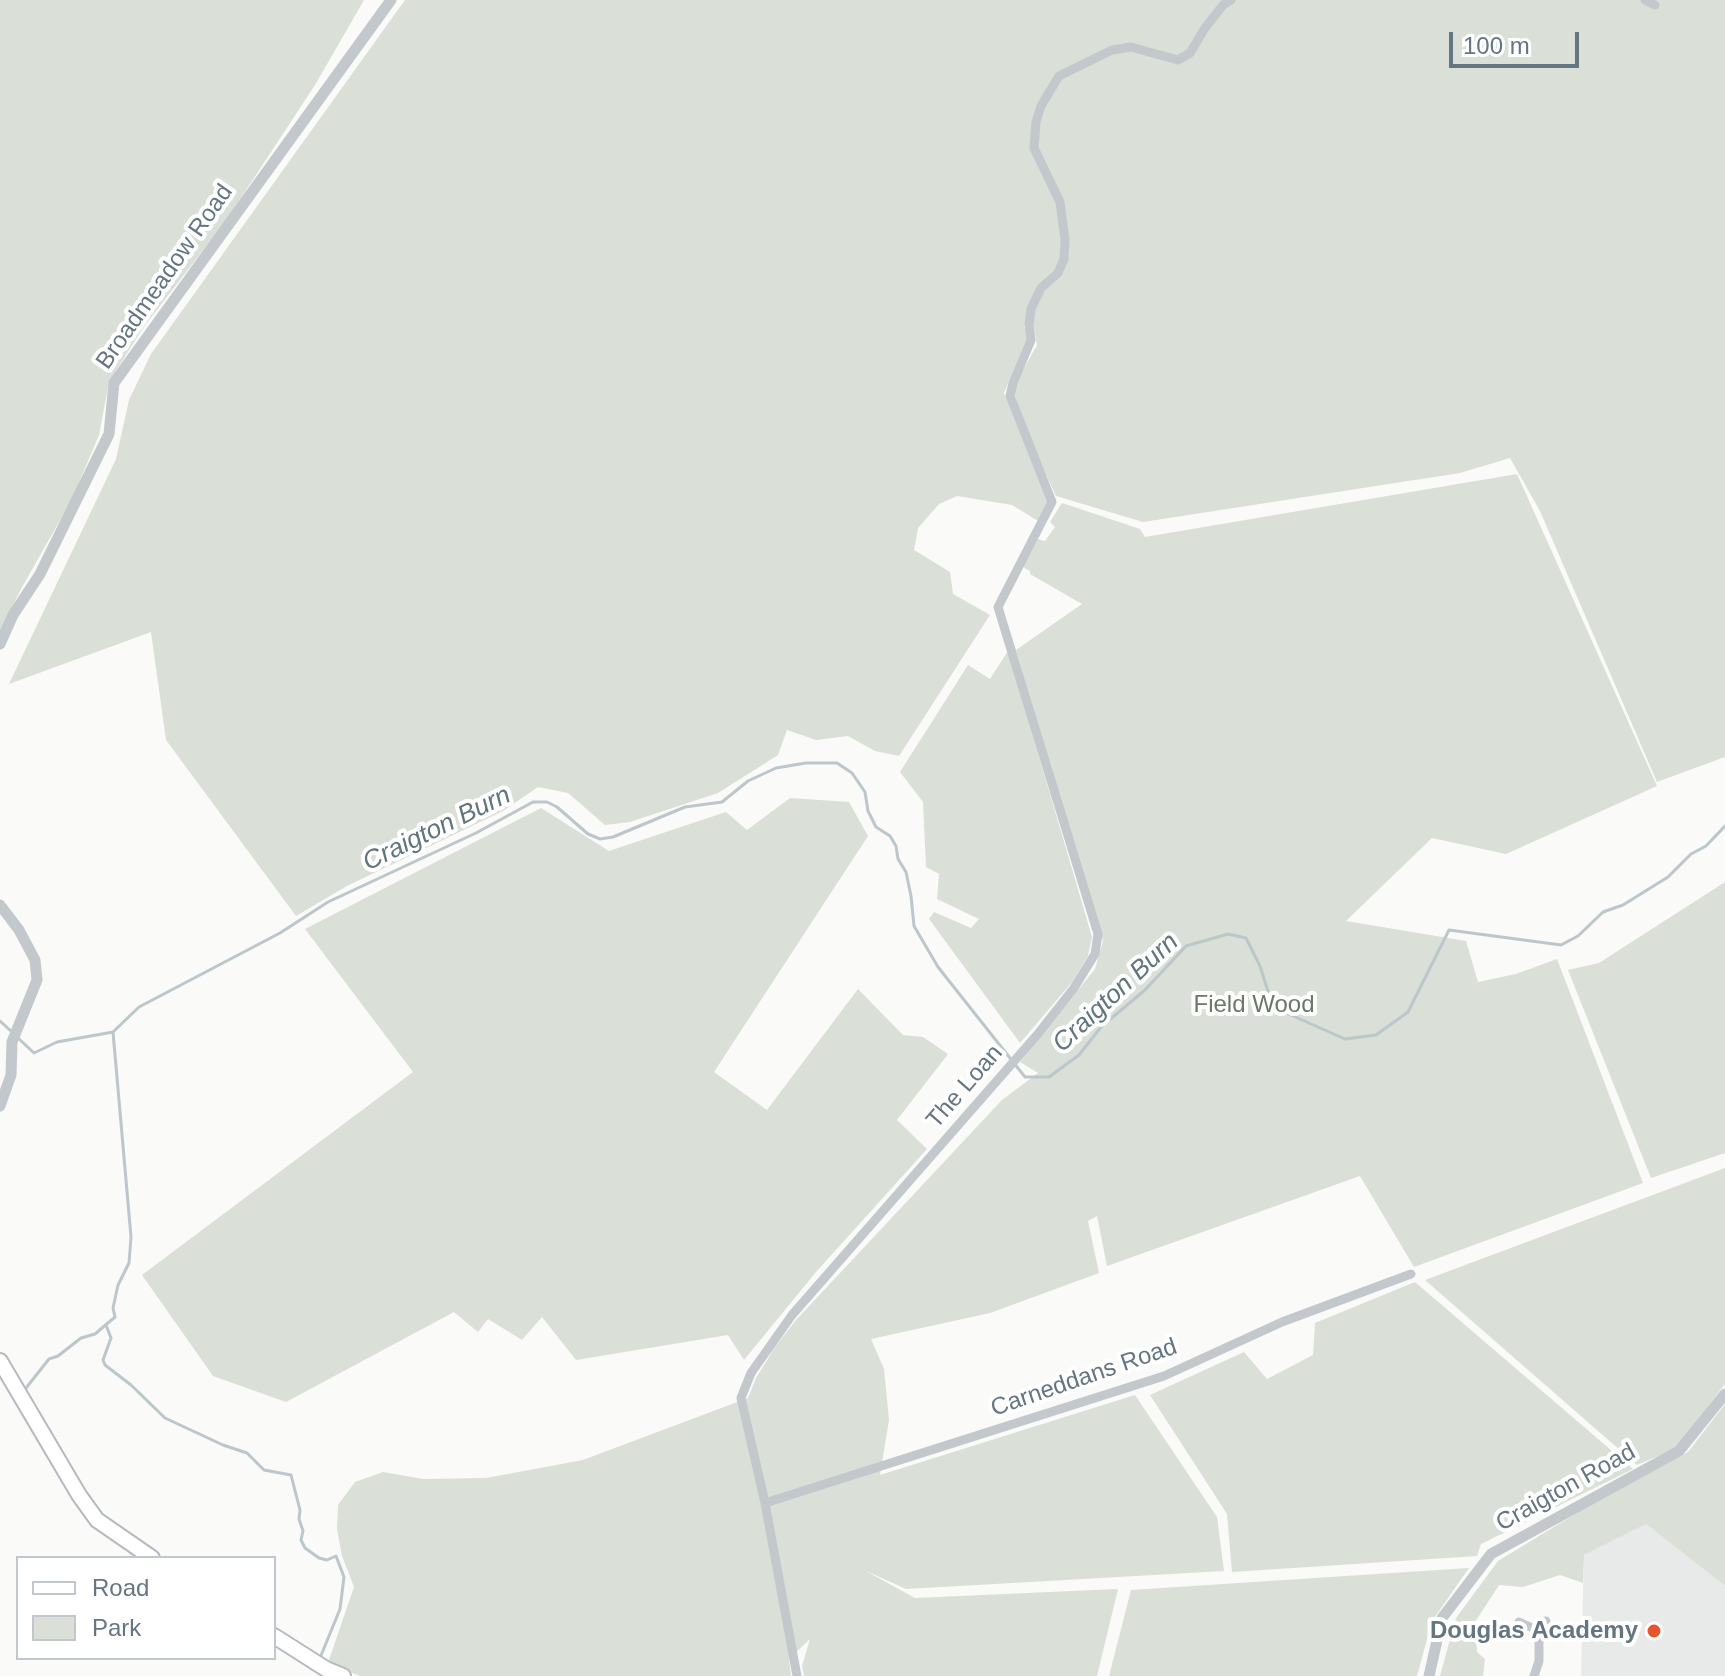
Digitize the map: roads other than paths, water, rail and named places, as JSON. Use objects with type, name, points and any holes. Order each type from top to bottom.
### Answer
[{"type":"main road","points":[[0,1361],[97,1520],[149,1556]]},
{"type":"main road","points":[[276,1637],[326,1669],[343,1676]]},
{"type":"street","name":"Broadmeadow Road","points":[[0,644],[13,615],[40,574],[109,434],[114,383],[391,0]]},
{"type":"street","name":"The Loan","points":[[797,1676],[765,1503],[741,1398],[751,1373],[792,1315],[1017,1058],[1074,988],[1095,954],[1098,934],[998,607],[1052,502],[1010,396],[1031,340],[1031,309],[1041,288],[1058,273],[1064,259],[1060,202],[1034,148],[1036,122],[1041,106],[1059,76],[1112,50],[1131,47],[1178,60],[1190,53],[1205,28],[1223,5],[1231,0]]},
{"type":"street","points":[[1645,0],[1655,5]]},
{"type":"street","points":[[0,905],[19,930],[35,960],[37,980],[13,1036],[11,1075],[0,1106]]},
{"type":"street","name":"Carneddans Road","points":[[765,1503],[1164,1376],[1282,1322],[1411,1274]]},
{"type":"street","name":"Craigton Road","points":[[1429,1676],[1442,1618],[1491,1554],[1679,1451],[1725,1394]]},
{"type":"street","points":[[1534,1676],[1539,1661],[1537,1630],[1546,1621]]},
{"type":"street","points":[[1519,1622],[1537,1630]]},
{"type":"waterway","name":"Craigton Burn","points":[[17,1037],[34,1053],[57,1042],[113,1032],[139,1007],[280,933],[328,902],[476,833],[533,802],[547,802],[557,807],[588,834],[600,839],[613,837],[685,807],[722,802],[748,781],[776,768],[806,763],[837,763],[852,773],[865,792],[868,811],[876,827],[890,836],[896,846],[898,859],[906,872],[914,926],[938,967],[1025,1077],[1049,1077],[1079,1055],[1101,1027],[1145,990],[1186,946],[1228,934],[1246,938],[1260,966],[1273,1007],[1345,1039],[1376,1035],[1408,1012],[1449,930],[1561,945],[1578,936],[1603,912],[1623,905],[1668,877],[1725,826]]},
{"type":"waterway","name":"Craigton Burn","points":[[0,1021],[12,1032]]},
{"type":"waterway","points":[[26,1388],[49,1359],[58,1356],[81,1338],[95,1334],[115,1317],[113,1308],[118,1285],[129,1263],[131,1237],[113,1032]]},
{"type":"waterway","points":[[106,1325],[111,1338],[103,1360],[105,1365],[165,1418],[247,1453],[264,1470],[291,1475],[300,1510],[301,1540],[305,1548],[319,1558],[327,1560],[336,1556],[344,1577],[340,1609],[320,1658]]},
{"type":"place","name":"Douglas Academy","points":[[1654,1631]]},
{"type":"park label","name":"Field Wood","points":[[1254,1005]]}]
